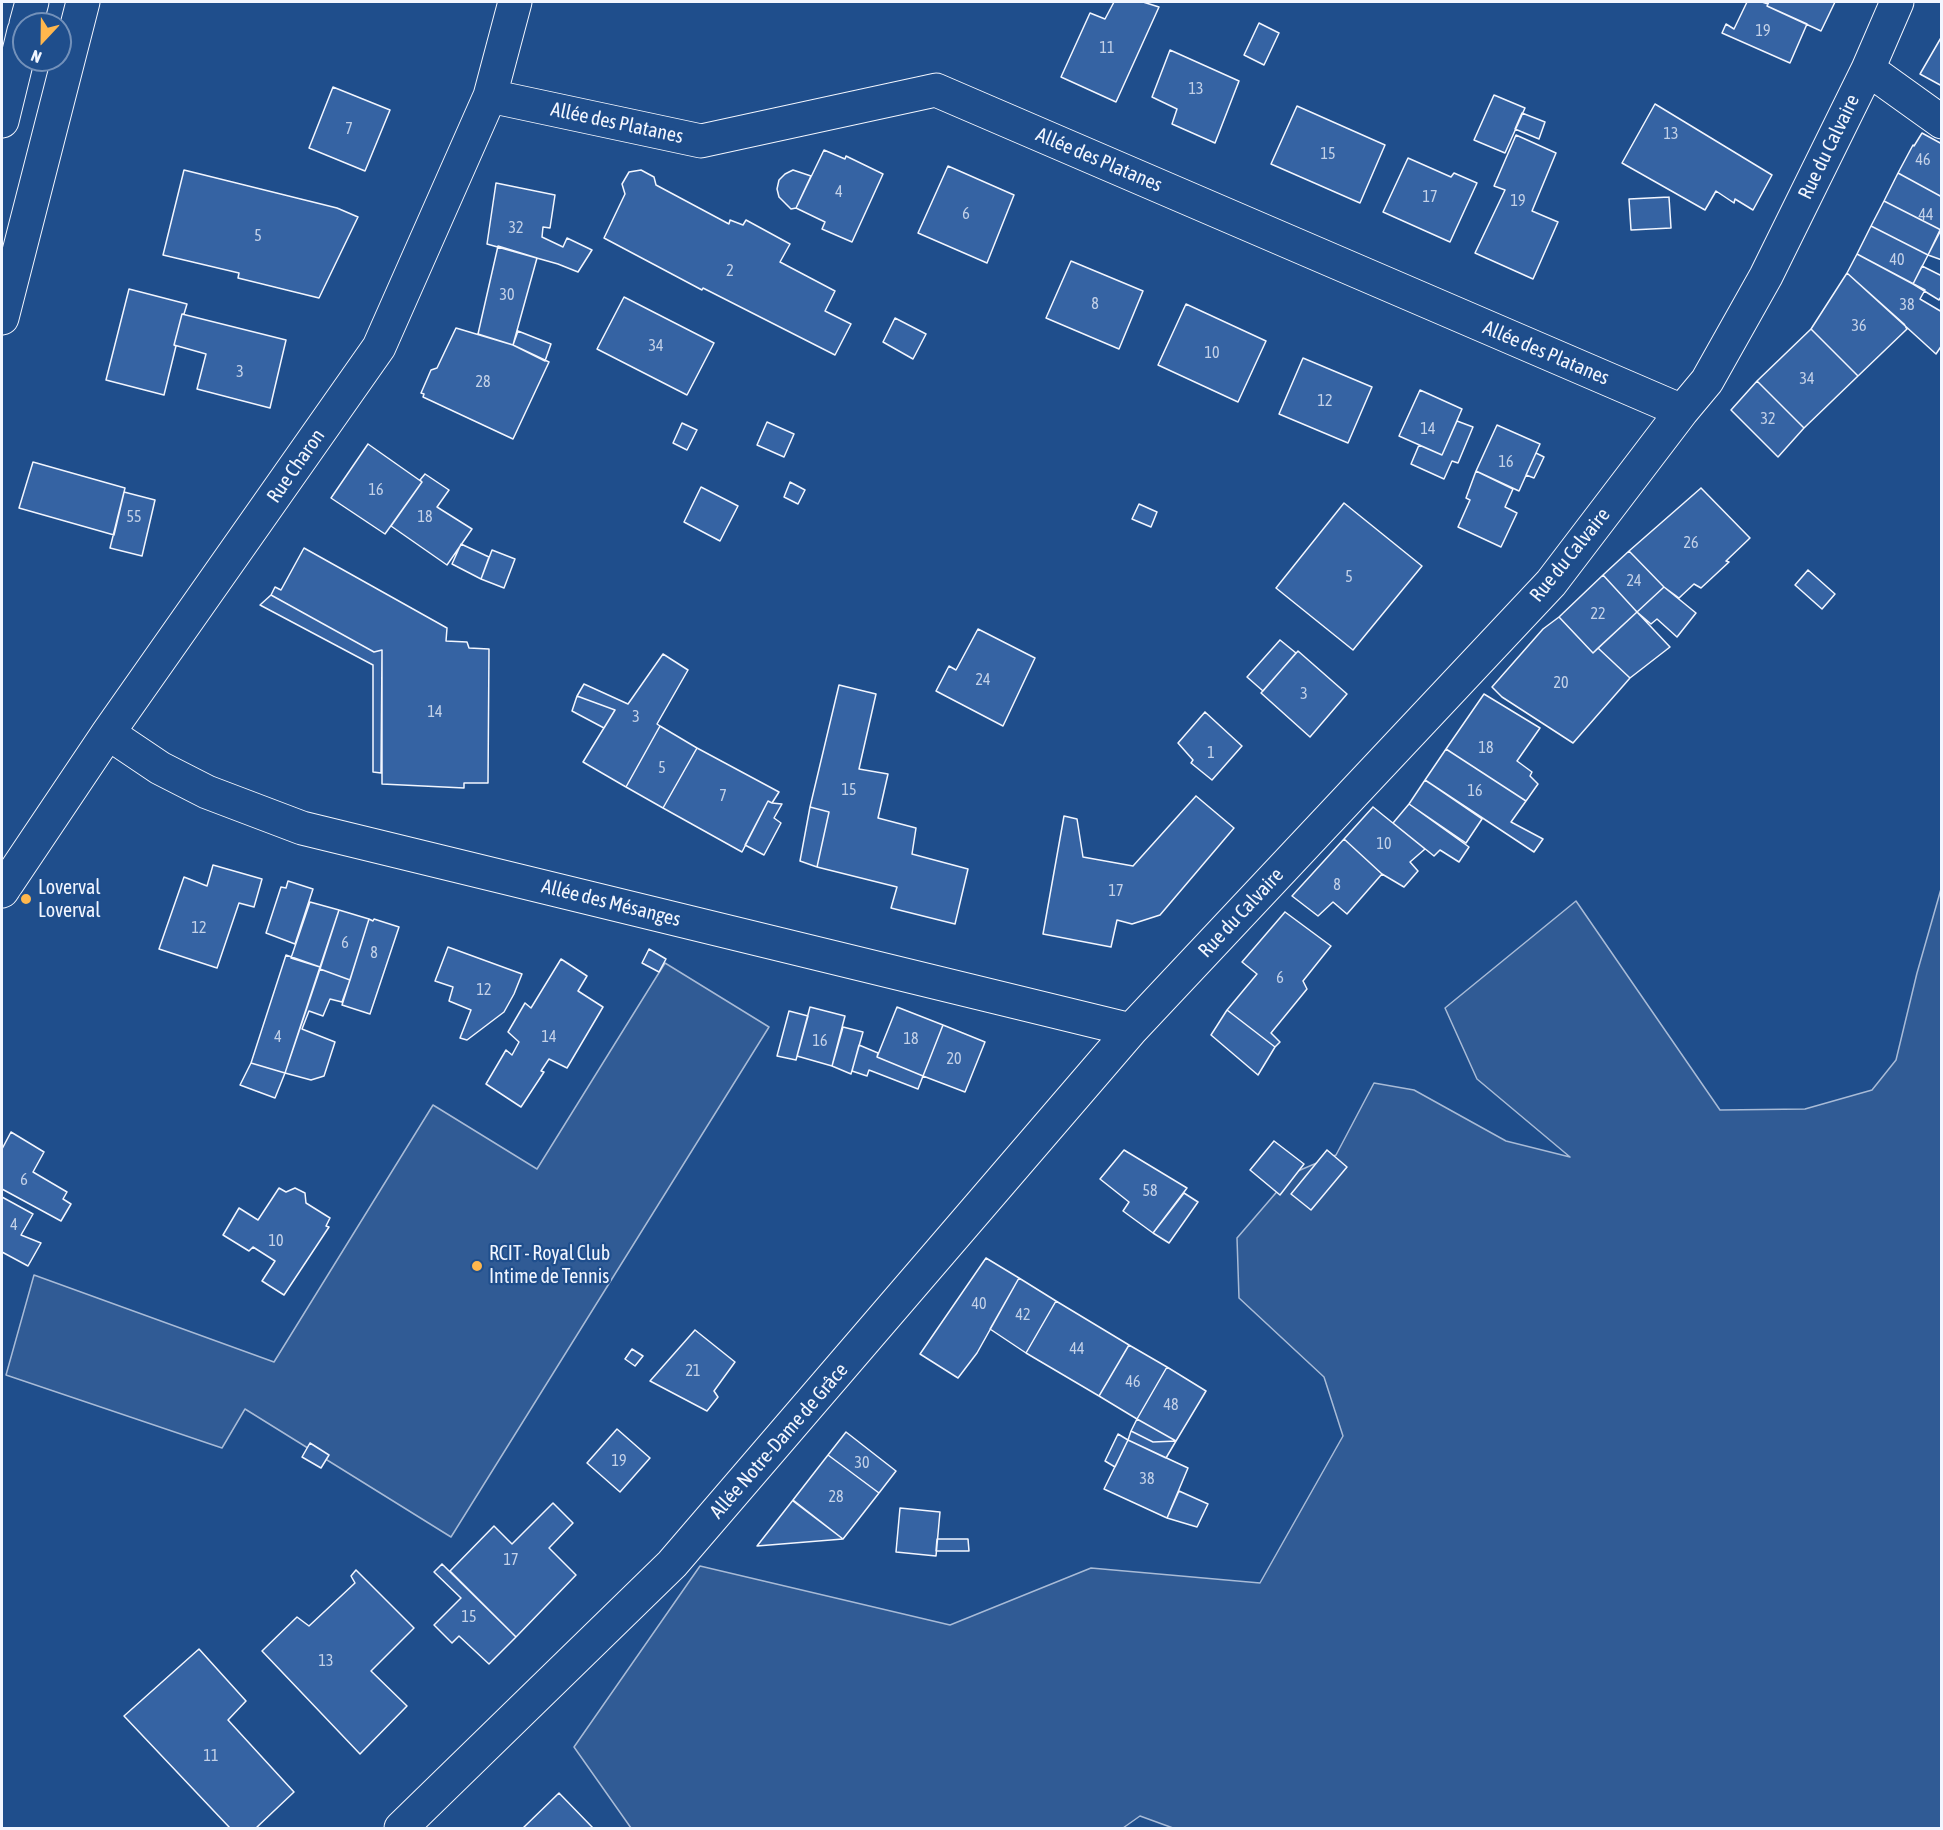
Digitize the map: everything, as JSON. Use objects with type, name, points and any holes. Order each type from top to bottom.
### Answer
[{"type":"street","points":[[2,318],[83,2]]},
{"type":"street","name":"Rue Charon","points":[[2,891],[108,733],[379,347],[490,96],[515,2]]},
{"type":"street","name":"Rue du Calvaire","points":[[1131,1030],[1551,583],[1707,381],[1766,276],[1868,69],[1897,2]]},
{"type":"street","points":[[1868,69],[1941,122]]},
{"type":"street","points":[[2,121],[14,72]]},
{"type":"street","name":"Allée des Platanes","points":[[490,96],[701,141],[936,90],[1682,411]]},
{"type":"street","name":"Allée des Mésanges","points":[[108,733],[159,768],[207,792],[302,828],[1131,1030]]},
{"type":"street","name":"Allée Notre-Dame de Grâce","points":[[401,1828],[672,1564],[1131,1030]]},
{"type":"shaded area","points":[[1941,889],[1941,1828],[1173,1828],[1140,1816],[1123,1828],[631,1828],[574,1747],[700,1566],[950,1625],[1091,1568],[1260,1583],[1343,1436],[1324,1377],[1239,1298],[1237,1238],[1293,1173],[1336,1155],[1374,1083],[1414,1090],[1506,1141],[1570,1157],[1477,1079],[1445,1008],[1576,901],[1720,1110],[1805,1109],[1872,1090],[1896,1060],[1917,973]]},
{"type":"shaded area","name":"RCIT - Royal Club Intime de Tennis","points":[[665,963],[769,1027],[451,1537],[245,1409],[222,1448],[6,1375],[34,1275],[274,1362],[433,1105],[537,1169]]},
{"type":"building","points":[[1114,2],[1143,2],[1159,7],[1116,102],[1061,77],[1090,13],[1105,19]]},
{"type":"building","points":[[1747,2],[1768,4],[1767,6],[1807,24],[1790,63],[1722,33],[1726,24],[1734,29]]},
{"type":"building","points":[[1769,2],[1835,2],[1821,31],[1767,6]]},
{"type":"building","points":[[1259,23],[1279,33],[1264,65],[1244,55]]},
{"type":"building","points":[[1942,36],[1942,86],[1920,74]]},
{"type":"building","points":[[1170,50],[1239,81],[1215,143],[1172,124],[1177,109],[1152,97]]},
{"type":"building","points":[[333,87],[390,110],[365,171],[309,148]]},
{"type":"building","points":[[1494,95],[1525,108],[1505,153],[1474,140]]},
{"type":"building","points":[[1655,104],[1772,175],[1753,210],[1735,199],[1734,203],[1716,191],[1705,210],[1622,163]]},
{"type":"building","points":[[1297,106],[1385,145],[1360,203],[1271,164]]},
{"type":"building","points":[[1522,113],[1545,122],[1539,139],[1515,129]]},
{"type":"building","points":[[1922,133],[1942,144],[1942,197],[1898,173]]},
{"type":"building","points":[[1516,135],[1556,153],[1532,211],[1558,222],[1533,279],[1475,253],[1505,190],[1494,186]]},
{"type":"building","points":[[824,150],[845,159],[846,156],[883,174],[852,242],[822,229],[825,222],[796,208]]},
{"type":"building","points":[[1408,158],[1451,177],[1454,173],[1477,183],[1450,242],[1383,212]]},
{"type":"building","points":[[948,166],[1014,195],[987,263],[918,233]]},
{"type":"building","points":[[184,170],[337,208],[358,217],[319,298],[238,278],[239,273],[163,255]]},
{"type":"building","points":[[641,170],[654,177],[656,185],[729,224],[730,220],[743,225],[746,220],[790,244],[780,262],[835,291],[825,311],[851,324],[835,355],[703,288],[702,290],[604,238],[625,194],[622,184],[629,172]]},
{"type":"building","points":[[793,170],[811,176],[796,208],[791,209],[779,197],[777,189],[779,180]]},
{"type":"building","points":[[1898,173],[1942,197],[1941,230],[1884,201]]},
{"type":"building","points":[[496,183],[555,195],[550,228],[543,227],[542,237],[563,247],[567,238],[592,250],[578,272],[487,244]]},
{"type":"building","points":[[1669,197],[1671,228],[1631,230],[1629,199]]},
{"type":"building","points":[[1884,201],[1941,230],[1928,255],[1871,226]]},
{"type":"building","points":[[1871,226],[1928,255],[1913,284],[1857,254]]},
{"type":"building","points":[[1940,230],[1942,231],[1942,260],[1928,255]]},
{"type":"building","points":[[498,246],[537,258],[513,345],[478,334]]},
{"type":"building","points":[[1857,254],[1925,290],[1920,299],[1942,312],[1942,345],[1936,354],[1847,273]]},
{"type":"building","points":[[1071,261],[1143,291],[1119,349],[1046,318]]},
{"type":"building","points":[[1922,266],[1942,276],[1942,295],[1939,300],[1913,284]]},
{"type":"building","points":[[1847,273],[1907,329],[1858,376],[1811,329]]},
{"type":"building","points":[[129,289],[187,304],[174,345],[176,346],[164,395],[106,380]]},
{"type":"building","points":[[624,297],[714,343],[687,395],[597,349]]},
{"type":"building","points":[[1186,304],[1266,341],[1238,402],[1158,365]]},
{"type":"building","points":[[182,314],[286,340],[270,408],[197,389],[206,354],[174,345]]},
{"type":"building","points":[[895,318],[926,334],[913,359],[883,342]]},
{"type":"building","points":[[456,328],[513,345],[549,362],[513,439],[423,397],[424,394],[421,393],[431,370],[437,368]]},
{"type":"building","points":[[1811,329],[1858,376],[1804,428],[1757,381]]},
{"type":"building","points":[[518,331],[551,344],[545,361],[513,345]]},
{"type":"building","points":[[1303,358],[1372,387],[1348,443],[1279,414]]},
{"type":"building","points":[[1757,381],[1804,428],[1778,457],[1731,410]]},
{"type":"building","points":[[1420,390],[1462,409],[1442,455],[1399,436]]},
{"type":"building","points":[[1457,421],[1473,427],[1458,463],[1452,461],[1444,479],[1411,464],[1419,445],[1442,455]]},
{"type":"building","points":[[767,422],[794,434],[784,457],[757,445]]},
{"type":"building","points":[[682,423],[697,430],[687,450],[673,443]]},
{"type":"building","points":[[1497,425],[1540,444],[1519,491],[1476,471]]},
{"type":"building","points":[[368,444],[422,482],[385,534],[331,498]]},
{"type":"building","points":[[1536,453],[1544,457],[1534,478],[1526,475]]},
{"type":"building","points":[[33,462],[125,488],[114,535],[19,508]]},
{"type":"building","points":[[1476,471],[1513,489],[1505,507],[1517,513],[1501,547],[1458,527],[1470,500],[1466,498]]},
{"type":"building","points":[[425,474],[449,490],[437,507],[472,529],[447,565],[391,526],[422,482],[420,480]]},
{"type":"building","points":[[790,482],[805,490],[798,504],[784,497]]},
{"type":"building","points":[[701,487],[738,506],[720,541],[684,522]]},
{"type":"building","points":[[1701,488],[1750,538],[1701,588],[1694,584],[1679,598],[1664,587],[1629,551]]},
{"type":"building","points":[[124,492],[155,500],[142,556],[110,548]]},
{"type":"building","points":[[1344,503],[1422,566],[1353,650],[1276,588]]},
{"type":"building","points":[[1139,504],[1157,512],[1151,527],[1132,519]]},
{"type":"building","points":[[461,544],[489,557],[481,579],[452,564]]},
{"type":"building","points":[[304,548],[447,628],[446,641],[467,642],[469,648],[489,649],[488,783],[464,783],[464,788],[382,784],[382,650],[374,652],[271,595],[275,587],[281,590]]},
{"type":"building","points":[[492,550],[515,559],[504,588],[481,579]]},
{"type":"building","points":[[1629,551],[1664,587],[1637,612],[1603,575]]},
{"type":"building","points":[[1808,570],[1835,594],[1822,609],[1795,585]]},
{"type":"building","points":[[1603,575],[1637,612],[1593,653],[1559,617]]},
{"type":"building","points":[[1664,587],[1696,613],[1677,637],[1657,619],[1651,624],[1637,612]]},
{"type":"building","points":[[271,595],[374,652],[382,650],[381,773],[373,772],[373,665],[260,605]]},
{"type":"building","points":[[1637,612],[1670,647],[1630,678],[1598,648]]},
{"type":"building","points":[[1559,617],[1593,653],[1598,648],[1630,678],[1573,743],[1502,697],[1492,687],[1543,629]]},
{"type":"building","points":[[978,629],[1035,658],[1003,726],[936,691],[949,666],[956,670]]},
{"type":"building","points":[[1280,640],[1296,653],[1263,691],[1247,677]]},
{"type":"building","points":[[1298,651],[1347,694],[1310,737],[1261,693]]},
{"type":"building","points":[[663,654],[688,670],[657,724],[660,726],[626,787],[583,762],[615,710],[577,696],[584,684],[628,704]]},
{"type":"building","points":[[839,685],[876,694],[859,769],[888,774],[878,818],[916,828],[912,854],[968,869],[955,924],[891,908],[897,887],[817,867],[829,812],[810,807]]},
{"type":"building","points":[[1484,694],[1540,728],[1517,761],[1532,772],[1530,776],[1538,784],[1526,801],[1446,749]]},
{"type":"building","points":[[577,696],[615,710],[604,728],[572,711]]},
{"type":"building","points":[[1205,712],[1242,746],[1212,780],[1191,763],[1193,760],[1178,743]]},
{"type":"building","points":[[660,726],[697,748],[663,808],[626,787]]},
{"type":"building","points":[[697,748],[779,792],[772,803],[768,801],[742,852],[663,808]]},
{"type":"building","points":[[1446,749],[1526,801],[1511,822],[1543,839],[1534,852],[1425,780]]},
{"type":"building","points":[[1425,780],[1482,819],[1466,843],[1409,804]]},
{"type":"building","points":[[1196,796],[1234,828],[1160,915],[1132,924],[1117,920],[1111,947],[1043,934],[1064,816],[1077,819],[1083,857],[1133,866]]},
{"type":"building","points":[[768,801],[782,804],[774,818],[781,823],[764,855],[745,845]]},
{"type":"building","points":[[1409,804],[1469,847],[1459,862],[1440,850],[1434,856],[1393,823]]},
{"type":"building","points":[[810,807],[829,812],[817,867],[800,861]]},
{"type":"building","points":[[1373,807],[1425,849],[1410,862],[1418,871],[1404,887],[1382,874],[1344,839]]},
{"type":"building","points":[[1344,839],[1382,874],[1347,914],[1333,902],[1318,916],[1292,896]]},
{"type":"building","points":[[213,865],[262,879],[254,907],[239,903],[217,968],[159,949],[184,877],[207,886]]},
{"type":"building","points":[[288,881],[313,889],[295,944],[266,933],[281,887],[286,888]]},
{"type":"building","points":[[310,902],[339,910],[320,967],[291,958]]},
{"type":"building","points":[[339,910],[369,919],[350,980],[320,969]]},
{"type":"building","points":[[1285,912],[1331,946],[1303,981],[1307,989],[1271,1033],[1280,1042],[1275,1047],[1227,1010],[1257,974],[1242,962]]},
{"type":"building","points":[[369,919],[399,927],[370,1014],[342,1005]]},
{"type":"building","points":[[448,947],[522,974],[504,1012],[467,1040],[460,1038],[471,1010],[449,1001],[453,987],[435,981]]},
{"type":"building","points":[[649,949],[666,959],[659,972],[642,963]]},
{"type":"building","points":[[286,955],[320,967],[285,1073],[251,1063]]},
{"type":"building","points":[[561,959],[587,976],[578,991],[603,1007],[567,1068],[549,1059],[541,1071],[544,1072],[521,1107],[486,1084],[506,1050],[512,1055],[519,1042],[508,1032],[525,1003],[531,1008]]},
{"type":"building","points":[[320,969],[350,980],[342,1002],[330,999],[323,1016],[309,1011],[302,1029],[335,1042],[324,1076],[311,1080],[285,1073]]},
{"type":"building","points":[[810,1007],[845,1016],[832,1066],[797,1056]]},
{"type":"building","points":[[897,1007],[943,1025],[923,1076],[877,1057]]},
{"type":"building","points":[[1227,1010],[1275,1047],[1258,1075],[1211,1035]]},
{"type":"building","points":[[789,1011],[808,1016],[796,1060],[777,1056]]},
{"type":"building","points":[[943,1025],[985,1042],[965,1092],[923,1076]]},
{"type":"building","points":[[843,1027],[863,1032],[851,1074],[832,1066]]},
{"type":"building","points":[[859,1045],[878,1053],[877,1057],[923,1076],[918,1089],[869,1070],[867,1076],[852,1071]]},
{"type":"building","points":[[251,1063],[285,1073],[275,1098],[240,1085]]},
{"type":"building","points":[[11,1132],[44,1152],[33,1172],[67,1192],[63,1199],[71,1204],[61,1221],[2,1189],[2,1149]]},
{"type":"building","points":[[1274,1141],[1304,1164],[1280,1195],[1250,1170]]},
{"type":"building","points":[[1124,1150],[1187,1188],[1153,1233],[1123,1211],[1129,1202],[1100,1179]]},
{"type":"building","points":[[1327,1150],[1347,1167],[1311,1210],[1291,1194]]},
{"type":"building","points":[[279,1188],[286,1192],[295,1188],[305,1193],[306,1203],[330,1218],[326,1226],[329,1227],[284,1295],[262,1281],[275,1261],[253,1247],[249,1251],[223,1235],[239,1208],[258,1220]]},
{"type":"building","points":[[1184,1193],[1198,1202],[1169,1243],[1153,1233]]},
{"type":"building","points":[[2,1197],[33,1214],[21,1235],[41,1243],[28,1266],[2,1252]]},
{"type":"building","points":[[986,1258],[1019,1278],[977,1353],[958,1378],[920,1354]]},
{"type":"building","points":[[1019,1278],[1056,1301],[1026,1353],[990,1329]]},
{"type":"building","points":[[1056,1301],[1129,1345],[1099,1396],[1026,1353]]},
{"type":"building","points":[[695,1330],[735,1362],[714,1391],[718,1397],[707,1411],[650,1381]]},
{"type":"building","points":[[1129,1345],[1167,1367],[1137,1419],[1099,1396]]},
{"type":"building","points":[[632,1349],[643,1356],[635,1366],[625,1359]]},
{"type":"building","points":[[1167,1367],[1206,1391],[1176,1441],[1137,1419]]},
{"type":"building","points":[[1137,1419],[1176,1441],[1153,1442],[1131,1431]]},
{"type":"building","points":[[617,1429],[650,1458],[620,1492],[587,1463]]},
{"type":"building","points":[[1131,1431],[1153,1442],[1176,1441],[1166,1458],[1128,1440]]},
{"type":"building","points":[[846,1432],[896,1471],[879,1493],[828,1455]]},
{"type":"building","points":[[1118,1434],[1128,1440],[1115,1467],[1105,1461]]},
{"type":"building","points":[[1128,1440],[1188,1468],[1167,1518],[1104,1489]]},
{"type":"building","points":[[310,1443],[329,1455],[321,1468],[302,1457]]},
{"type":"building","points":[[828,1455],[879,1493],[843,1539],[793,1500]]},
{"type":"building","points":[[1179,1491],[1208,1504],[1197,1527],[1167,1518]]},
{"type":"building","points":[[793,1501],[843,1539],[757,1546]]},
{"type":"building","points":[[553,1503],[573,1523],[549,1548],[576,1575],[516,1637],[450,1571],[494,1526],[512,1544]]},
{"type":"building","points":[[900,1508],[940,1512],[936,1556],[896,1552]]},
{"type":"building","points":[[937,1539],[968,1539],[969,1551],[936,1551]]},
{"type":"building","points":[[442,1564],[516,1637],[489,1664],[459,1636],[452,1643],[434,1625],[461,1598],[434,1572]]},
{"type":"building","points":[[356,1570],[414,1628],[371,1671],[407,1706],[360,1754],[262,1651],[297,1617],[309,1626],[355,1583],[351,1576]]},
{"type":"building","points":[[199,1649],[246,1701],[228,1720],[294,1792],[256,1828],[230,1828],[124,1716]]},
{"type":"building","points":[[559,1793],[593,1828],[523,1828]]},
{"type":"place","name":"Loverval Loverval","points":[[26,899]]},
{"type":"place","name":"RCIT - Royal Club Intime de Tennis","points":[[477,1266]]}]
